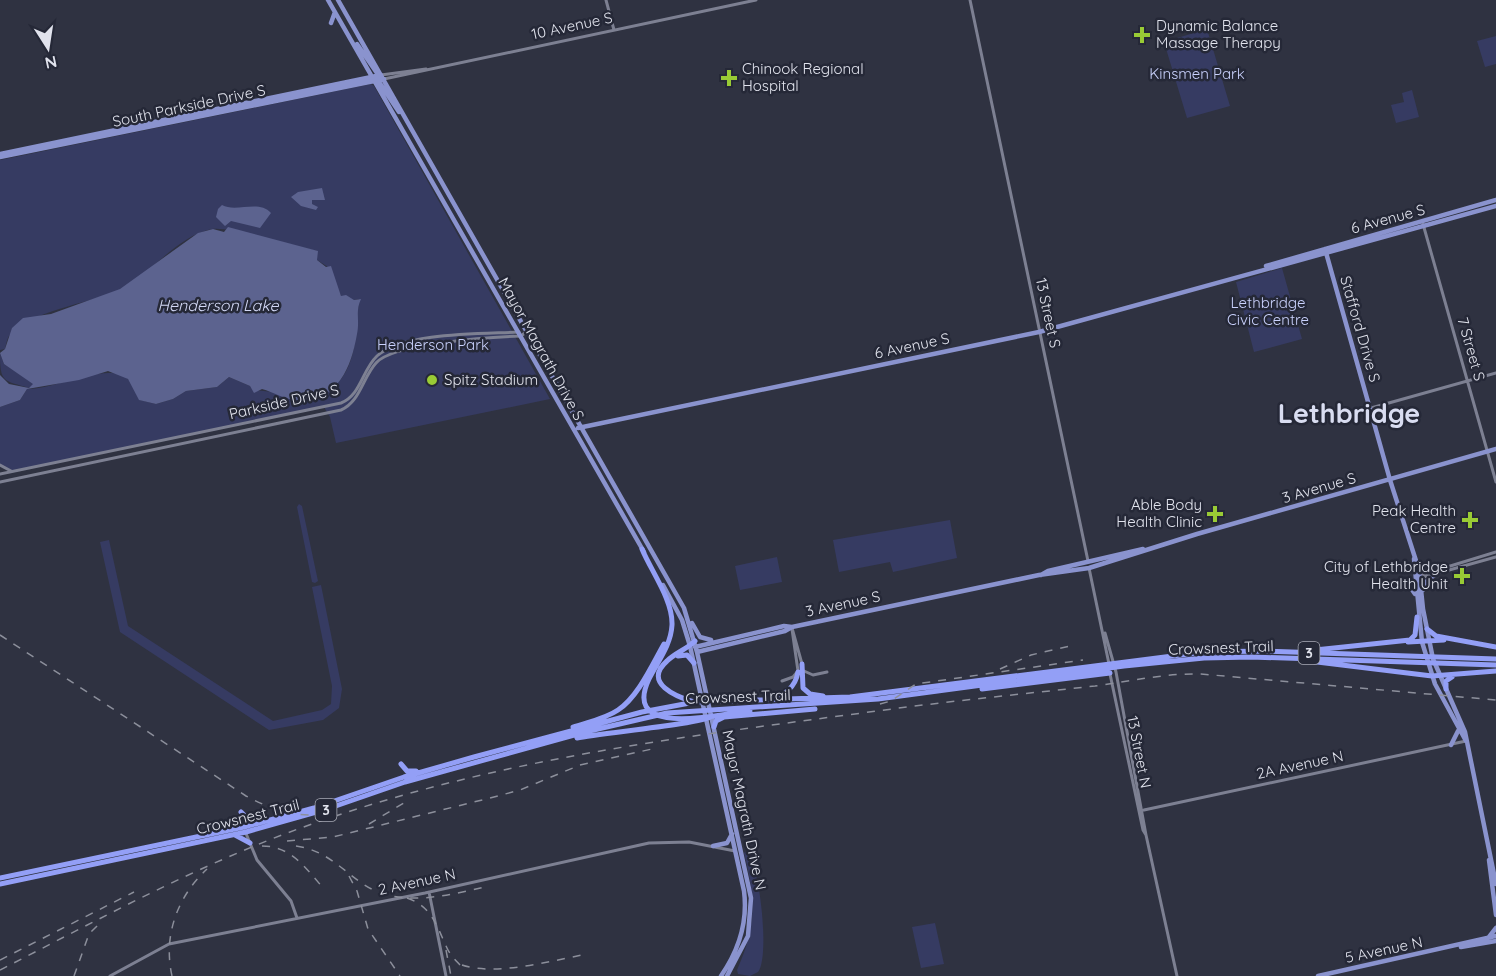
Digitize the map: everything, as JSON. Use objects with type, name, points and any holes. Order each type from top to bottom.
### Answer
[{"type":"highway","points":[[642,549],[669,609],[671,631],[666,648],[646,686],[645,702],[651,712],[664,719],[698,717],[721,706],[783,695],[794,686],[798,671]]},
{"type":"highway","points":[[1394,643],[1413,638],[1418,617]]},
{"type":"highway","points":[[1426,629],[1436,636],[1496,647]]},
{"type":"highway","points":[[521,747],[608,716],[621,708],[633,694],[671,631]]},
{"type":"highway","points":[[1265,651],[1345,649],[1394,643],[1453,640]]},
{"type":"highway","points":[[693,647],[671,658],[661,668],[662,686],[672,696],[695,702]]},
{"type":"highway","name":"Crowsnest Trail","points":[[1123,664],[1194,653],[1265,651],[1496,659]]},
{"type":"highway","points":[[671,658],[684,654],[694,663]]},
{"type":"highway","points":[[1277,657],[1431,673],[1440,676],[1496,671]]},
{"type":"highway","name":"Crowsnest Trail","points":[[0,884],[234,835],[266,821],[404,779],[661,708],[695,702],[721,706],[809,706],[1103,666],[1204,658],[1277,657],[1496,665]]},
{"type":"highway","points":[[802,664],[801,683],[810,694],[878,697]]},
{"type":"highway","name":"Crowsnest Trail","points":[[645,714],[721,706],[878,697],[947,690],[1103,666]]},
{"type":"highway","points":[[947,690],[1007,687],[1113,673]]},
{"type":"highway","points":[[1445,686],[1449,678],[1457,675]]},
{"type":"highway","points":[[714,727],[715,722],[724,717],[825,708],[878,697]]},
{"type":"highway","points":[[521,747],[710,717]]},
{"type":"highway","name":"Crowsnest Trail","points":[[0,878],[218,832],[245,830],[327,809],[423,771],[521,747]]},
{"type":"highway","points":[[401,764],[408,771],[423,771]]},
{"type":"highway","points":[[218,832],[234,824],[240,815],[249,820],[266,821]]},
{"type":"highway","points":[[234,835],[250,843]]},
{"type":"main road","name":"Mayor Magrath Drive S","points":[[328,0],[348,35],[413,130],[684,608],[710,717]]},
{"type":"main road","name":"Mayor Magrath Drive S","points":[[338,0],[378,78],[519,334],[675,606],[693,647],[694,663],[710,717]]},
{"type":"main road","points":[[335,12],[331,23],[341,23]]},
{"type":"main road","name":"South Parkside Drive S","points":[[0,156],[378,78]]},
{"type":"main road","name":"6 Avenue S","points":[[1423,225],[1496,200]]},
{"type":"main road","name":"6 Avenue S","points":[[573,430],[1039,332],[1496,206]]},
{"type":"main road","name":"Stafford Drive S","points":[[1326,252],[1390,480],[1413,553],[1418,576],[1419,597]]},
{"type":"main road","name":"3 Avenue S","points":[[693,647],[784,626],[792,627],[1039,575],[1048,571],[1089,565],[1496,449]]},
{"type":"main road","points":[[1436,574],[1427,581],[1419,597],[1418,617],[1425,642],[1431,650],[1437,670],[1465,732],[1496,884]]},
{"type":"main road","points":[[1396,582],[1408,584],[1419,597],[1426,629],[1424,650],[1431,673],[1444,703],[1466,741]]},
{"type":"main road","points":[[684,608],[702,639],[728,638]]},
{"type":"main road","name":"3 Avenue S","points":[[693,647],[785,632],[792,627]]},
{"type":"main road","name":"Mayor Magrath Drive N","points":[[710,717],[752,904],[748,936],[727,976]]},
{"type":"main road","name":"Mayor Magrath Drive N","points":[[710,717],[744,891],[745,919],[737,948],[721,976]]},
{"type":"main road","points":[[1451,745],[1457,737],[1457,728]]},
{"type":"main road","points":[[713,846],[727,843],[732,832]]},
{"type":"main road","points":[[1488,849],[1496,915]]},
{"type":"main road","points":[[1488,938],[1496,928]]},
{"type":"main road","name":"5 Avenue N","points":[[1318,976],[1496,936]]},
{"type":"main road","name":"5 Avenue N","points":[[1455,947],[1496,941]]},
{"type":"main road","points":[[732,967],[735,975]]},
{"type":"street","points":[[606,0],[614,30]]},
{"type":"street","name":"10 Avenue S","points":[[378,78],[756,0]]},
{"type":"street","name":"13 Street S","points":[[970,0],[1113,673]]},
{"type":"street","name":"7 Street S","points":[[1423,225],[1496,482]]},
{"type":"street","name":"Parkside Drive S","points":[[0,482],[341,410],[355,399],[376,362],[391,353],[440,343],[526,332]]},
{"type":"street","name":"Parkside Drive S","points":[[0,474],[341,404],[351,397],[373,361],[393,347],[439,337],[519,334]]},
{"type":"street","points":[[1370,408],[1496,373]]},
{"type":"street","points":[[0,465],[8,470],[22,470]]},
{"type":"street","points":[[1418,576],[1496,552]]},
{"type":"street","points":[[1418,576],[1436,574],[1496,557]]},
{"type":"street","points":[[792,627],[804,671],[810,675],[827,672]]},
{"type":"street","points":[[782,681],[793,677],[798,671],[792,627]]},
{"type":"street","name":"13 Street N","points":[[1113,673],[1177,976]]},
{"type":"street","name":"2A Avenue N","points":[[1141,810],[1466,741]]},
{"type":"street","points":[[245,830],[257,860],[291,901],[297,918]]},
{"type":"street","name":"2 Avenue N","points":[[110,976],[169,944],[429,892],[649,843],[675,842],[735,851]]},
{"type":"street","points":[[429,892],[446,976]]},
{"type":"green space","name":"Kinsmen Park","points":[[1207,29],[1230,106],[1187,118],[1164,42]]},
{"type":"green space","points":[[1496,36],[1496,64],[1485,67],[1477,41]]},
{"type":"green space","name":"Henderson Park","points":[[371,84],[550,399],[336,443],[330,417],[324,407],[11,471],[0,465],[0,407],[20,400],[27,389],[95,374],[120,375],[131,382],[140,400],[156,404],[173,399],[186,391],[217,387],[229,377],[250,386],[253,390],[273,392],[298,401],[322,396],[343,377],[349,365],[355,340],[359,299],[354,300],[341,296],[328,267],[317,260],[317,251],[247,233],[212,229],[186,240],[141,276],[117,291],[30,320],[9,336],[5,349],[0,350],[0,160]]},
{"type":"green space","points":[[1412,90],[1419,117],[1396,123],[1391,105],[1404,102],[1402,93]]},
{"type":"green space","name":"Lethbridge Civic Centre","points":[[1282,268],[1302,339],[1254,352],[1236,282]]},
{"type":"green space","points":[[0,353],[4,364],[33,382],[33,386],[29,388],[5,379],[1,370]]},
{"type":"green space","points":[[299,504],[302,506],[318,581],[315,583],[312,582],[297,507]]},
{"type":"green space","points":[[950,520],[957,558],[893,572],[890,562],[839,572],[833,540]]},
{"type":"green space","points":[[109,540],[128,626],[273,721],[322,710],[331,704],[332,686],[312,587],[321,585],[342,689],[339,708],[323,720],[269,730],[120,632],[100,542]]},
{"type":"green space","points":[[777,557],[782,582],[740,590],[735,566]]},
{"type":"green space","points":[[747,851],[756,874],[763,931],[762,963],[758,972],[750,976],[738,974],[737,970],[751,927],[751,885],[744,853]]},
{"type":"green space","points":[[935,923],[944,964],[921,968],[912,927]]},
{"type":"water","points":[[322,188],[325,200],[312,200],[312,204],[318,207],[316,210],[301,206],[291,197],[298,192]]},
{"type":"water","points":[[222,205],[234,208],[254,206],[271,213],[260,228],[231,221],[225,226],[216,217]]},
{"type":"water","name":"Henderson Lake","points":[[228,227],[318,251],[317,260],[326,267],[331,266],[341,296],[346,295],[354,300],[361,299],[358,308],[357,334],[351,359],[340,381],[332,389],[311,399],[293,400],[262,389],[254,393],[250,386],[229,377],[217,387],[186,391],[173,399],[156,404],[139,400],[128,379],[108,371],[79,380],[27,389],[20,400],[0,407],[0,375],[9,384],[29,388],[33,384],[4,364],[0,353],[5,349],[12,328],[23,318],[51,314],[120,289],[198,233],[213,229],[224,232]]},
{"type":"railway","points":[[0,635],[246,796],[285,812],[306,815],[327,814]]},
{"type":"railway","points":[[1000,669],[1031,655],[1074,645]]},
{"type":"railway","points":[[880,704],[891,701],[916,684],[1083,660]]},
{"type":"railway","points":[[0,970],[192,873],[271,839],[382,801],[452,782],[592,752],[932,704],[1175,675],[1201,674],[1496,700]]},
{"type":"railway","points":[[287,841],[333,837],[490,798],[520,790],[580,765],[652,749]]},
{"type":"railway","points":[[369,824],[407,801]]},
{"type":"railway","points":[[262,846],[273,847],[290,854],[325,890]]},
{"type":"railway","points":[[296,846],[315,851],[363,884],[377,892],[393,896],[425,898],[489,886]]},
{"type":"railway","points":[[172,976],[169,946],[175,918],[188,892],[207,869]]},
{"type":"railway","points":[[349,876],[357,891],[368,929],[400,976]]},
{"type":"railway","points":[[0,960],[134,892]]},
{"type":"railway","points":[[407,898],[422,906],[433,918],[449,951],[465,971]]},
{"type":"railway","points":[[74,976],[89,934],[100,923]]},
{"type":"railway","points":[[446,950],[451,976]]},
{"type":"railway","points":[[462,965],[505,969],[582,955]]},
{"type":"place","name":"Dynamic Balance Massage Therapy","points":[[1142,35]]},
{"type":"place","name":"Chinook Regional Hospital","points":[[729,78]]},
{"type":"place","name":"Spitz Stadium","points":[[432,380]]},
{"type":"place","name":"Able Body Health Clinic","points":[[1215,514]]},
{"type":"place","name":"Peak Health Centre","points":[[1470,520]]},
{"type":"place","name":"City of Lethbridge Health Unit","points":[[1462,576]]},
{"type":"district","name":"Lethbridge","points":[[1349,414]]}]
